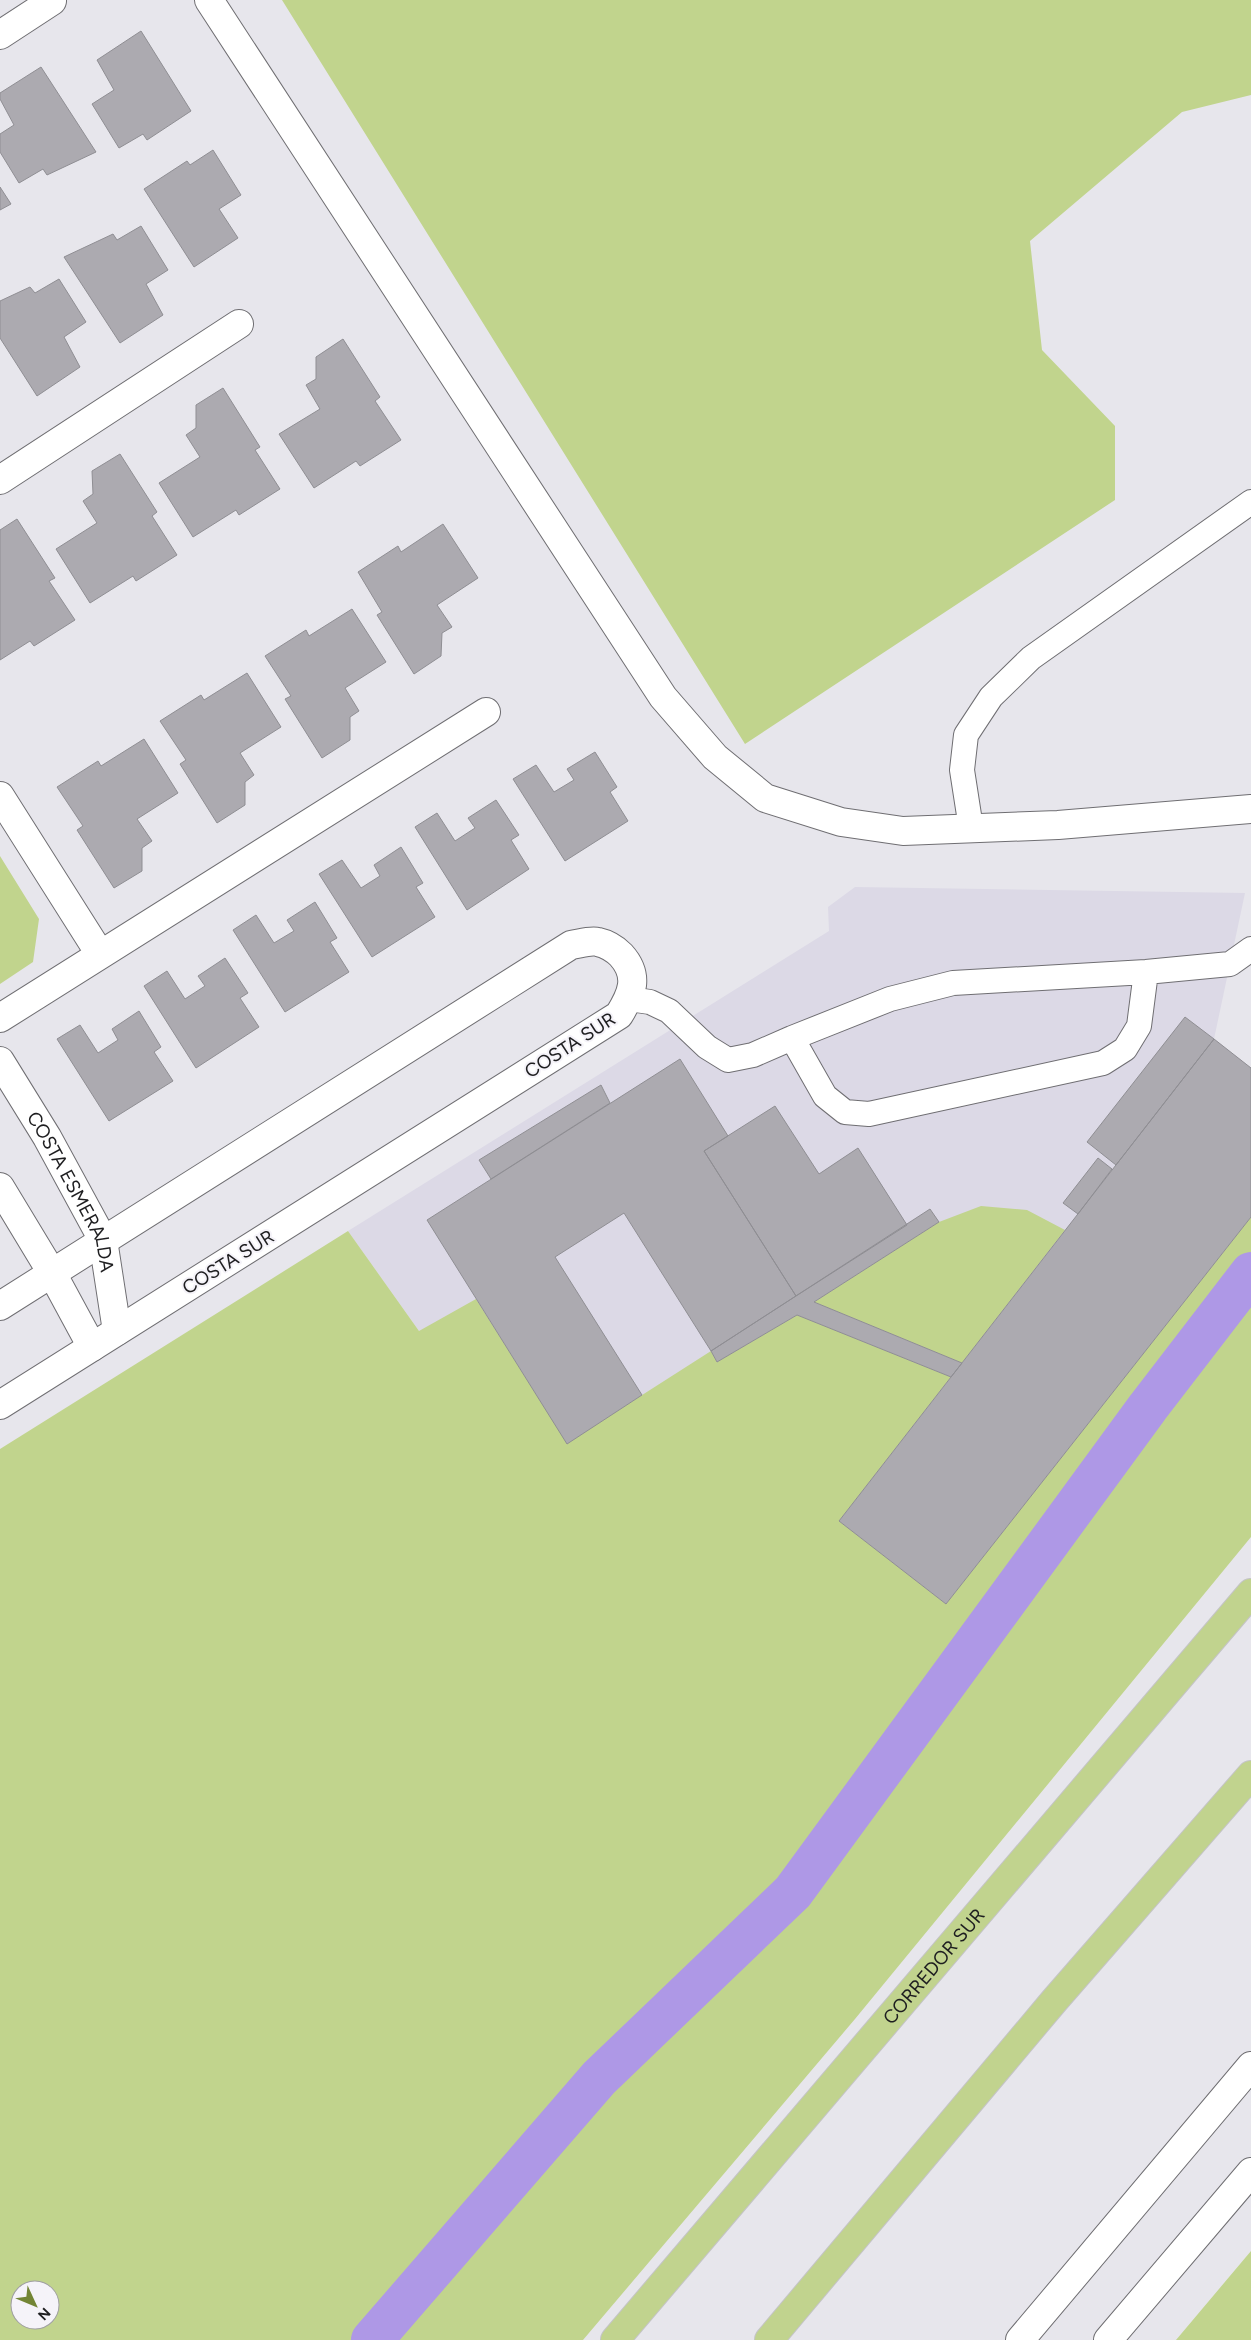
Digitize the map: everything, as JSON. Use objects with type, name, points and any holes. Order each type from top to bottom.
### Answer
[{"type":"highway","name":"CORREDOR SUR","points":[[615,2340],[1251,1593]]},
{"type":"highway","points":[[769,2340],[1054,2002],[1251,1775]]},
{"type":"street","points":[[210,0],[663,697],[715,757],[765,798],[840,822],[903,831],[1058,825],[1251,809]]},
{"type":"street","points":[[0,35],[52,1]]},
{"type":"street","points":[[0,480],[239,324]]},
{"type":"street","points":[[0,1018],[486,712]]},
{"type":"street","points":[[0,796],[100,954]]},
{"type":"street","name":"COSTA SUR","points":[[0,1306],[570,945],[596,941],[614,947],[630,965],[633,984],[629,999],[619,1016],[0,1405]]},
{"type":"street","name":"COSTA ESMERALDA","points":[[0,1061],[48,1137],[103,1240],[117,1332]]},
{"type":"street","points":[[0,1187],[52,1273],[92,1347]]},
{"type":"street","points":[[1020,2340],[1251,2066]]},
{"type":"street","points":[[1108,2340],[1251,2172]]},
{"type":"lane","points":[[971,828],[962,770],[966,735],[991,697],[1031,658],[1251,502]]},
{"type":"lane","points":[[629,999],[650,1002],[669,1011],[707,1047],[728,1060],[753,1055],[890,999],[953,984],[1146,972],[1230,964],[1251,949]]},
{"type":"lane","points":[[792,1038],[825,1096],[845,1112],[869,1114],[1103,1063],[1125,1049],[1139,1026],[1146,972]]},
{"type":"shaded area","points":[[855,887],[1245,893],[1214,1039],[1251,1068],[1251,1217],[946,1604],[576,1552],[348,1231],[829,931],[828,907]]},
{"type":"green space","points":[[282,0],[1251,0],[1251,95],[1182,112],[1030,241],[1042,350],[1115,426],[1115,500],[745,744]]},
{"type":"green space","points":[[0,856],[39,919],[33,962],[0,984]]},
{"type":"green space","points":[[981,1206],[1027,1210],[1065,1230],[962,1363],[814,1302],[939,1222]]},
{"type":"green space","points":[[1251,1217],[1251,1537],[855,2019],[583,2340],[0,2340],[0,1449],[348,1231],[419,1331],[476,1299],[567,1443],[711,1351],[717,1362],[797,1315],[951,1377],[839,1521],[946,1604]]},
{"type":"green space","points":[[1251,2251],[1251,2340],[1176,2340]]},
{"type":"building","points":[[141,31],[191,111],[147,140],[143,134],[119,148],[92,104],[114,90],[97,60]]},
{"type":"building","points":[[41,67],[96,152],[47,175],[43,169],[19,183],[0,152],[0,134],[14,125],[0,99],[0,93]]},
{"type":"building","points":[[213,150],[241,195],[219,209],[238,238],[194,267],[144,189],[187,161],[190,165]]},
{"type":"building","points":[[0,187],[11,204],[0,210]]},
{"type":"building","points":[[141,226],[168,270],[146,284],[163,315],[120,343],[64,257],[113,234],[117,240]]},
{"type":"building","points":[[59,279],[86,322],[64,337],[80,367],[37,396],[0,338],[0,301],[30,287],[35,293]]},
{"type":"building","points":[[343,339],[380,397],[375,401],[401,440],[360,466],[356,461],[314,488],[279,434],[320,409],[306,385],[316,379],[316,357]]},
{"type":"building","points":[[223,388],[260,447],[255,450],[280,489],[239,515],[236,510],[193,537],[159,483],[200,457],[186,435],[196,428],[196,405]]},
{"type":"building","points":[[120,454],[157,512],[152,516],[177,555],[136,581],[133,576],[90,603],[56,549],[97,523],[83,501],[93,494],[92,471]]},
{"type":"building","points":[[17,519],[55,578],[49,581],[75,620],[34,646],[30,641],[0,660],[0,530]]},
{"type":"building","points":[[443,524],[478,578],[437,605],[452,627],[442,633],[441,656],[414,674],[377,615],[382,612],[358,572],[398,546],[401,552]]},
{"type":"building","points":[[352,609],[386,662],[345,688],[359,711],[350,717],[350,740],[322,758],[285,699],[291,696],[265,656],[306,630],[309,636]]},
{"type":"building","points":[[247,673],[281,727],[240,753],[254,775],[245,782],[245,805],[217,823],[180,764],[186,760],[160,721],[201,695],[204,700]]},
{"type":"building","points":[[144,739],[178,793],[137,819],[152,841],[142,848],[142,871],[114,888],[77,830],[83,826],[57,787],[98,761],[101,766]]},
{"type":"building","points":[[595,752],[617,787],[610,792],[628,821],[565,861],[513,779],[536,765],[554,792],[574,780],[567,769]]},
{"type":"building","points":[[496,800],[519,835],[511,840],[529,869],[467,910],[415,827],[437,813],[455,841],[475,828],[468,818]]},
{"type":"building","points":[[401,847],[423,883],[416,887],[435,917],[372,957],[319,874],[342,860],[361,888],[380,876],[374,865]]},
{"type":"building","points":[[315,902],[337,938],[330,942],[349,972],[285,1012],[233,930],[256,915],[274,943],[294,931],[287,920]]},
{"type":"building","points":[[225,958],[248,993],[240,998],[259,1027],[196,1068],[144,986],[167,971],[185,999],[205,986],[198,976]]},
{"type":"building","points":[[139,1011],[161,1047],[154,1052],[173,1081],[109,1121],[57,1039],[80,1025],[98,1053],[118,1040],[112,1029]]},
{"type":"building","points":[[1185,1017],[1214,1039],[1116,1165],[1087,1142]]},
{"type":"building","points":[[1214,1039],[1251,1068],[1251,1217],[946,1604],[839,1521]]},
{"type":"building","points":[[680,1059],[728,1136],[704,1151],[796,1296],[711,1351],[624,1213],[555,1257],[642,1395],[567,1444],[427,1220]]},
{"type":"building","points":[[601,1085],[610,1103],[491,1179],[479,1160]]},
{"type":"building","points":[[775,1106],[819,1174],[858,1148],[907,1225],[796,1296],[704,1151]]},
{"type":"building","points":[[1098,1158],[1112,1169],[1078,1214],[1063,1203]]},
{"type":"building","points":[[930,1209],[939,1222],[814,1302],[962,1363],[951,1377],[797,1315],[717,1362],[711,1351]]},
{"type":"waterway","points":[[372,2340],[599,2078],[793,1892],[1148,1407],[1251,1273]]}]
